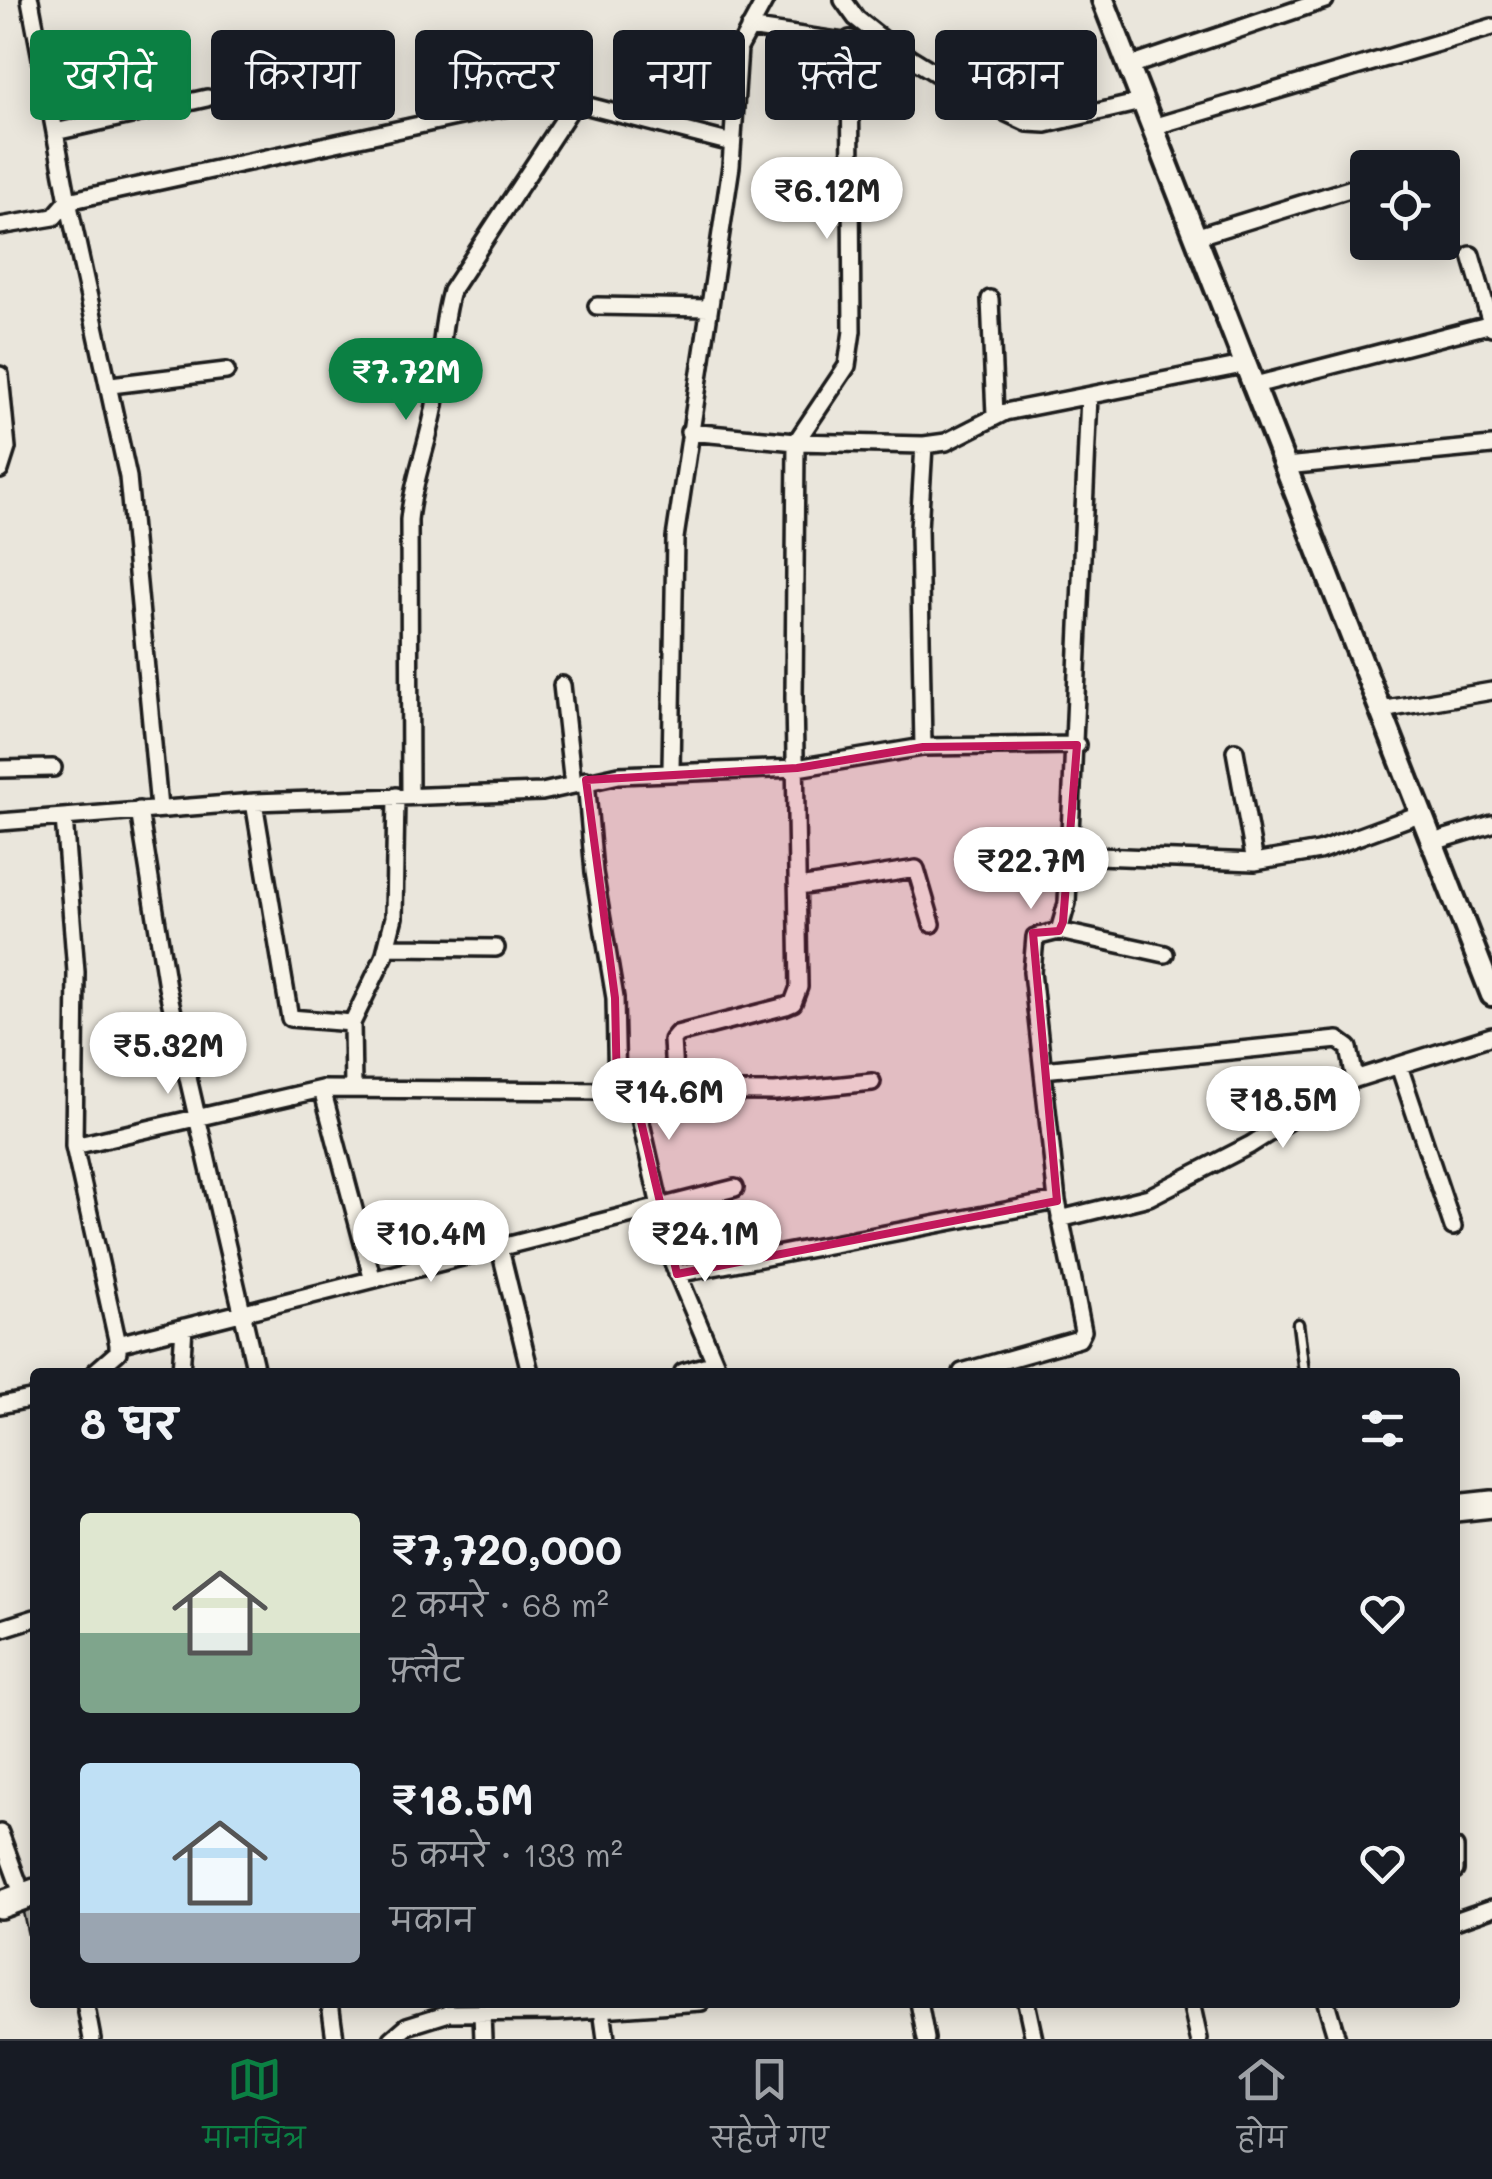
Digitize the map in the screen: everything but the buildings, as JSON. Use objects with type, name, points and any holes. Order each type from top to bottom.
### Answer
[{"type":"highway","points":[[1460,1507],[1492,1504]]},
{"type":"street","points":[[30,0],[68,201],[112,385],[128,478],[159,808]]},
{"type":"street","points":[[744,0],[757,14],[814,30]]},
{"type":"street","points":[[842,0],[870,30]]},
{"type":"street","points":[[1104,0],[1127,67],[1198,236],[1243,365],[1492,995]]},
{"type":"street","points":[[1127,67],[1325,0]]},
{"type":"street","points":[[671,770],[675,538],[732,143],[740,48],[757,14]]},
{"type":"street","points":[[1152,126],[1492,28]]},
{"type":"street","points":[[915,61],[980,102],[1028,123],[1046,124],[1142,102]]},
{"type":"street","points":[[55,132],[207,98]]},
{"type":"street","points":[[593,106],[732,143]]},
{"type":"street","points":[[0,226],[54,218],[68,201],[442,120]]},
{"type":"street","points":[[352,1088],[352,1023],[386,948],[394,917],[403,795],[409,520],[412,488],[436,402],[450,291],[563,120]]},
{"type":"street","points":[[675,1092],[672,1040],[677,1034],[786,1006],[798,996],[796,442],[848,366],[852,331],[851,120]]},
{"type":"street","points":[[1198,236],[1350,189]]},
{"type":"street","points":[[1252,386],[1492,325],[1471,256]]},
{"type":"street","points":[[990,299],[996,415]]},
{"type":"street","points":[[597,306],[709,308]]},
{"type":"street","points":[[689,432],[796,442],[924,445],[946,442],[996,415],[1243,365]]},
{"type":"street","points":[[112,385],[226,371]]},
{"type":"street","points":[[0,375],[7,448],[0,470]]},
{"type":"street","points":[[1059,931],[1068,903],[1077,745],[1089,396]]},
{"type":"street","points":[[922,747],[919,530],[924,445]]},
{"type":"street","points":[[1285,466],[1492,446]]},
{"type":"street","points":[[562,686],[615,998],[626,1092],[661,1205],[677,1274],[717,1368]]},
{"type":"street","points":[[1381,710],[1492,691]]},
{"type":"street","points":[[0,822],[254,802],[542,792],[579,782],[671,770],[796,768],[922,747],[1077,745]]},
{"type":"street","points":[[1236,751],[1255,862]]},
{"type":"street","points":[[0,769],[54,768]]},
{"type":"street","points":[[254,802],[290,1018],[352,1023]]},
{"type":"street","points":[[139,810],[167,987],[255,1368]]},
{"type":"street","points":[[1070,855],[1255,862],[1319,851],[1422,813]]},
{"type":"street","points":[[64,817],[76,972],[74,1146],[118,1344],[111,1361],[101,1368]]},
{"type":"street","points":[[1433,842],[1492,824]]},
{"type":"street","points":[[798,887],[916,869],[932,924]]},
{"type":"street","points":[[976,1368],[1079,1339],[1083,1331],[1057,1201],[1032,946],[1041,932],[1059,931],[1165,954]]},
{"type":"street","points":[[386,948],[496,948]]},
{"type":"street","points":[[1060,1219],[1149,1197],[1250,1146],[1355,1079],[1492,1036]]},
{"type":"street","points":[[1044,1070],[1338,1040],[1348,1048],[1355,1079]]},
{"type":"street","points":[[1398,1066],[1453,1227]]},
{"type":"street","points":[[74,1146],[322,1090],[775,1092],[872,1082]]},
{"type":"street","points":[[322,1090],[372,1277]]},
{"type":"street","points":[[118,1344],[735,1188]]},
{"type":"street","points":[[677,1274],[1057,1201]]},
{"type":"street","points":[[500,1245],[529,1368]]},
{"type":"street","points":[[181,1368],[184,1327]]},
{"type":"street","points":[[0,1405],[30,1399]]},
{"type":"street","points":[[0,1629],[30,1620]]},
{"type":"street","points":[[0,1834],[19,1898]]},
{"type":"street","points":[[1460,1919],[1492,1908]]},
{"type":"street","points":[[87,2008],[92,2039]]},
{"type":"street","points":[[331,2008],[335,2039]]},
{"type":"street","points":[[392,2039],[423,2018],[450,2013],[571,2008]]},
{"type":"street","points":[[601,2008],[606,2039]]},
{"type":"street","points":[[920,2008],[926,2039]]},
{"type":"street","points":[[1027,2008],[1034,2039]]},
{"type":"street","points":[[1192,2008],[1199,2039]]},
{"type":"street","points":[[1328,2008],[1337,2039]]},
{"type":"street","points":[[482,2014],[483,2039]]},
{"type":"lane","points":[[1298,1324],[1304,1368]]},
{"type":"highlighted area","points":[[1077,745],[1063,922],[1059,931],[1033,933],[1057,1201],[677,1274],[634,1092],[617,1091],[615,998],[586,780],[797,768],[923,747]]}]
